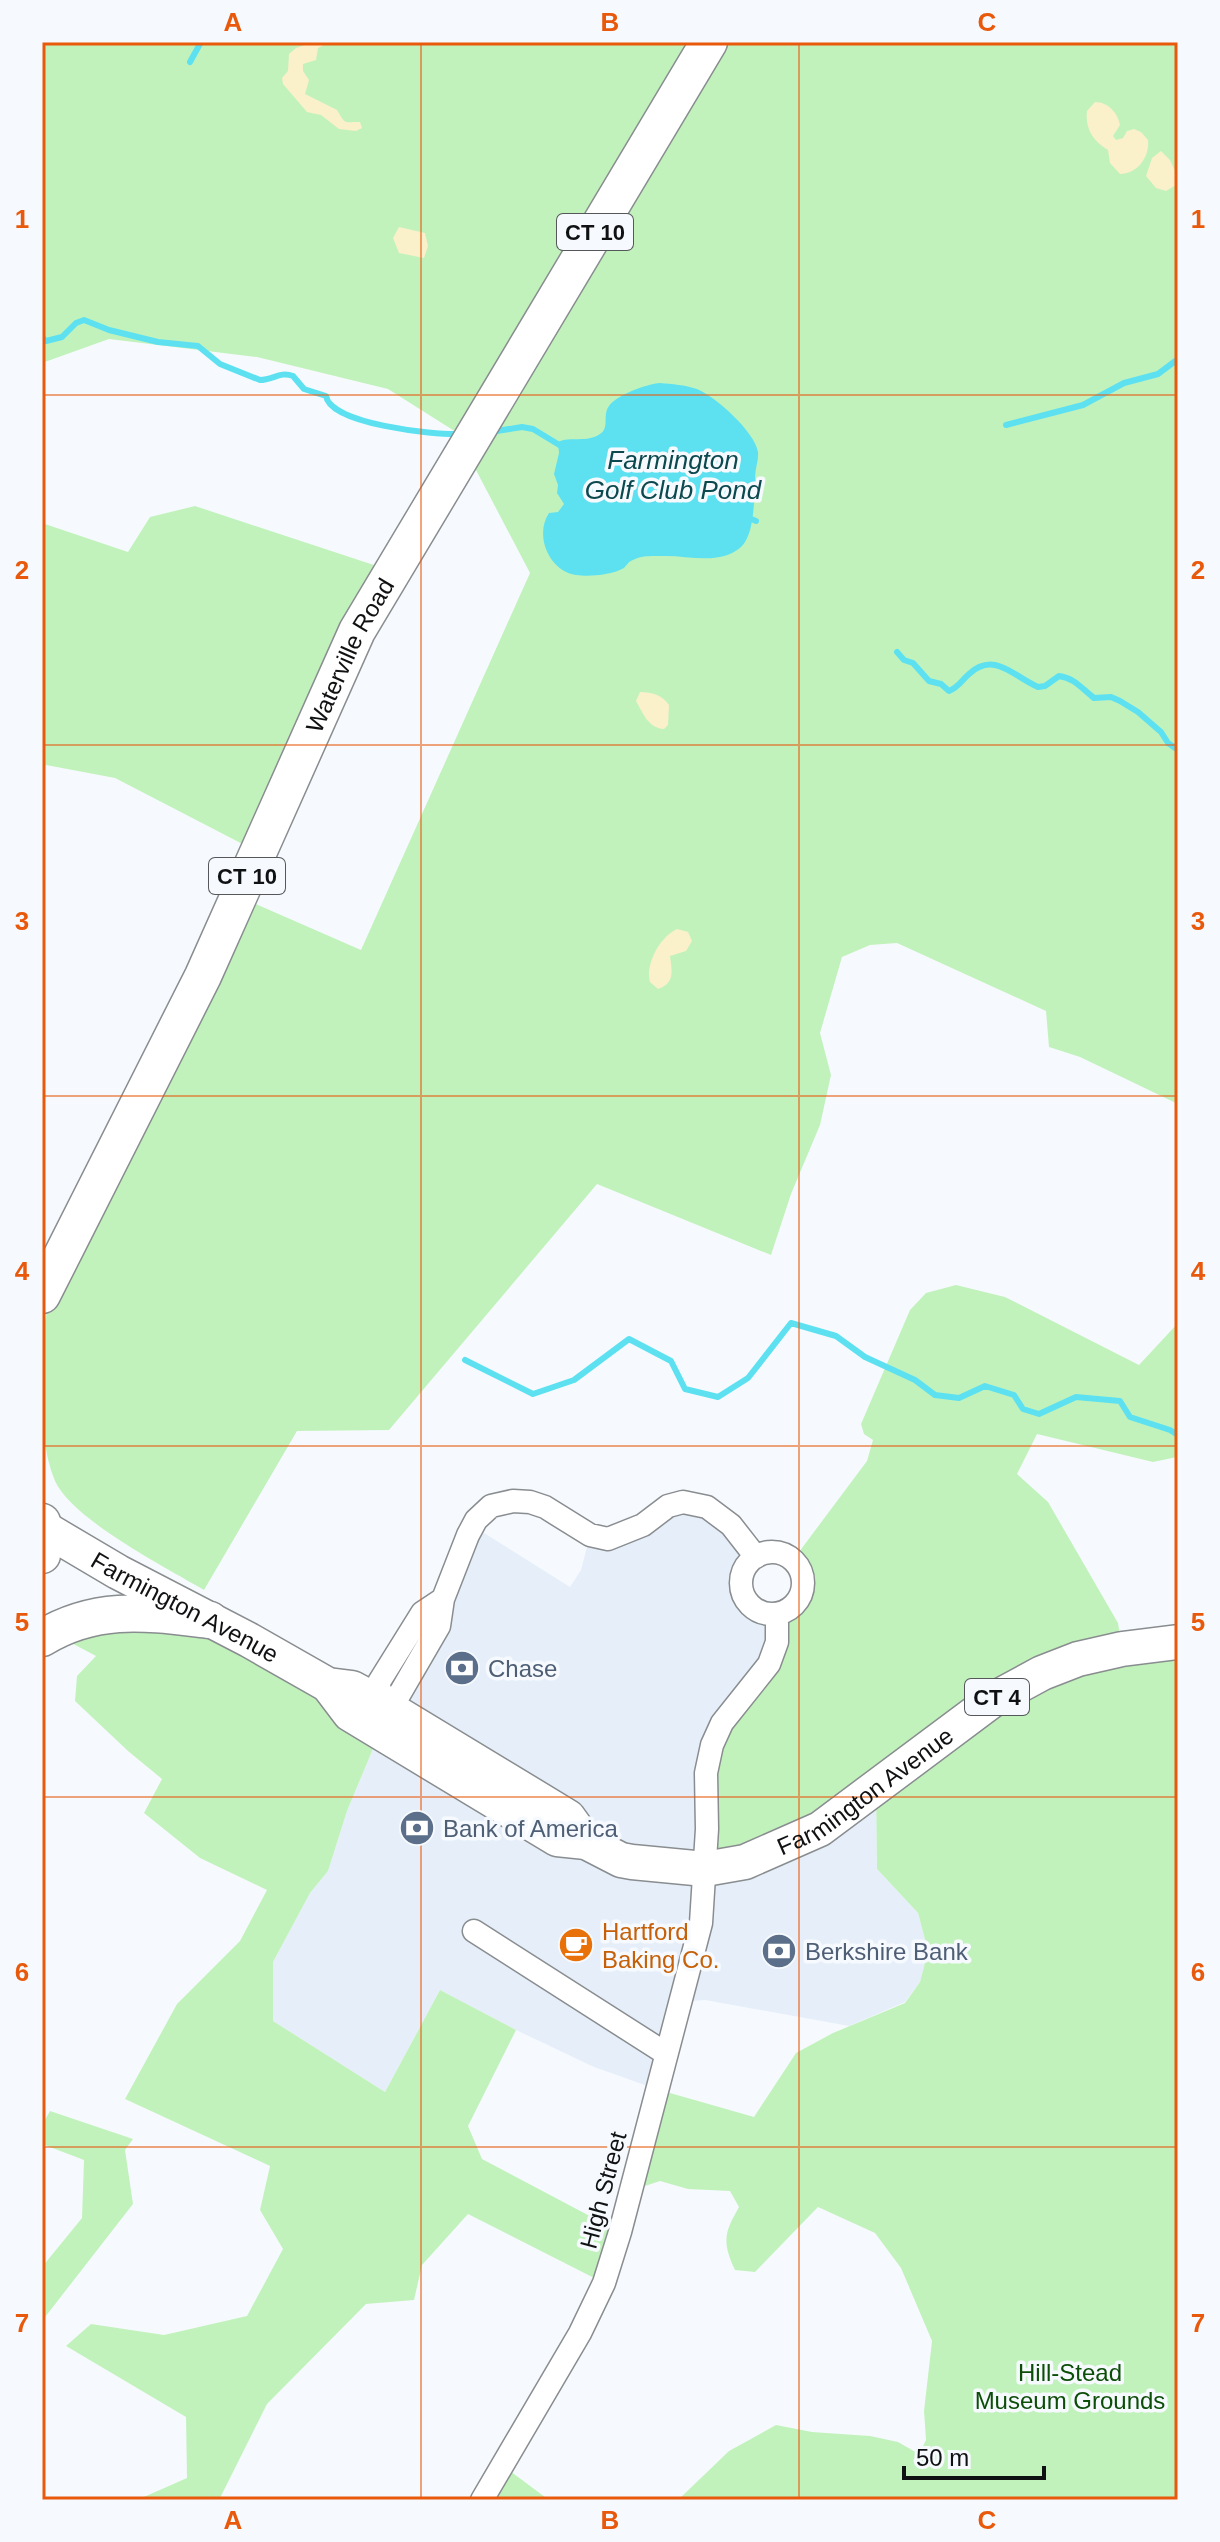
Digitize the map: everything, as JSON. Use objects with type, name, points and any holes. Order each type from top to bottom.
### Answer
[{"type":"highway","name":"Waterville Road","points":[[42,1295],[203,976],[357,631],[709,42]]},
{"type":"highway","points":[[42,1638],[58,1628],[89,1617],[127,1612],[210,1620]]},
{"type":"main road","name":"Farmington Avenue","points":[[42,1533],[328,1685],[352,1688],[380,1703],[568,1817],[586,1842]]},
{"type":"main road","name":"Farmington Avenue","points":[[328,1685],[350,1714],[557,1839],[586,1842],[621,1860],[705,1869],[745,1862],[820,1829],[994,1699],[1042,1673],[1078,1659],[1122,1649],[1178,1642]]},
{"type":"street","points":[[380,1703],[399,1695],[439,1626],[443,1599],[468,1535],[476,1520],[491,1506],[503,1502],[530,1502],[545,1507],[590,1535],[608,1539],[643,1525],[668,1506],[683,1502],[707,1507],[731,1525],[756,1557]]},
{"type":"street","points":[[765,1553],[785,1554],[801,1569],[804,1587],[795,1605],[777,1614],[756,1610],[743,1594],[743,1573],[756,1557],[765,1553]]},
{"type":"street","name":"High Street","points":[[482,2500],[580,2333],[604,2283],[701,1923],[706,1773],[712,1745],[722,1723],[769,1664],[777,1642],[777,1614]]},
{"type":"street","points":[[474,1931],[665,2053]]},
{"type":"shaded area","points":[[683,1502],[756,1557],[743,1573],[743,1594],[748,1603],[766,1614],[876,1787],[877,1869],[918,1913],[928,1951],[920,1982],[905,2002],[849,2026],[705,2000],[679,2002],[656,2089],[594,2067],[440,1990],[385,2092],[273,2021],[273,1962],[310,1893],[328,1871],[347,1811],[375,1744],[380,1703],[443,1599],[473,1526],[570,1587],[581,1570],[590,1535]]},
{"type":"green space","points":[[42,42],[1178,42],[1178,1104],[1080,1057],[1049,1047],[1046,1011],[897,943],[870,945],[842,957],[820,1033],[831,1075],[820,1125],[791,1194],[771,1255],[597,1184],[389,1430],[297,1431],[204,1590],[100,1527],[65,1496],[55,1481],[46,1447],[42,1413],[42,1347],[49,1304],[251,902],[361,950],[530,573],[456,432],[388,389],[257,357],[109,339],[42,363]]},
{"type":"green space","points":[[195,506],[392,571],[258,852],[115,778],[46,765],[42,772],[42,523],[128,552],[150,517]]},
{"type":"green space","name":"Hill-Stead Museum Grounds","points":[[956,1285],[1005,1297],[1139,1365],[1178,1323],[1177,1457],[1153,1462],[1037,1434],[1017,1474],[1048,1502],[1118,1623],[1122,1649],[1178,1642],[1178,2500],[678,2500],[729,2451],[776,2425],[812,2432],[870,2436],[898,2442],[919,2454],[926,2440],[924,2411],[932,2341],[901,2268],[875,2233],[818,2207],[755,2272],[735,2270],[726,2238],[739,2207],[730,2191],[688,2189],[660,2181],[630,2191],[656,2089],[754,2117],[796,2053],[833,2033],[905,2003],[920,1982],[928,1951],[918,1913],[877,1869],[876,1788],[705,1869],[706,1773],[757,1677],[787,1611],[801,1594],[803,1581],[793,1560],[867,1461],[873,1440],[864,1434],[861,1424],[910,1310],[926,1293]]},
{"type":"green space","points":[[89,1617],[249,1640],[375,1744],[347,1811],[328,1871],[310,1893],[273,1962],[273,2021],[385,2092],[440,1990],[516,2030],[468,2126],[482,2159],[620,2232],[604,2283],[468,2214],[422,2265],[414,2300],[366,2304],[267,2404],[219,2500],[137,2500],[187,2478],[186,2417],[66,2346],[91,2324],[164,2335],[247,2316],[283,2249],[260,2210],[270,2166],[125,2099],[177,2004],[240,1941],[267,1890],[200,1858],[144,1813],[162,1779],[75,1701],[77,1676],[96,1656],[62,1638]]},
{"type":"green space","points":[[50,2111],[133,2139],[125,2150],[133,2204],[42,2321],[42,2267],[82,2218],[84,2160],[42,2144],[42,2125]]},
{"type":"green space","points":[[502,2465],[549,2500],[482,2500]]},
{"type":"sand","points":[[313,42],[330,42],[318,48],[316,60],[303,64],[303,71],[309,80],[305,94],[337,110],[346,122],[360,122],[362,128],[356,131],[339,129],[321,115],[307,112],[283,84],[289,54]]},
{"type":"sand","points":[[1095,102],[1108,106],[1117,116],[1120,125],[1113,136],[1116,140],[1134,129],[1148,140],[1145,158],[1132,171],[1120,174],[1110,163],[1108,150],[1091,134],[1087,111]]},
{"type":"sand","points":[[1161,151],[1170,160],[1178,178],[1176,185],[1166,191],[1156,188],[1146,176],[1152,158]]},
{"type":"sand","points":[[399,227],[425,233],[428,246],[424,258],[399,253],[393,238]]},
{"type":"sand","points":[[640,692],[656,695],[669,705],[668,725],[664,729],[654,726],[644,715],[636,701]]},
{"type":"sand","points":[[677,929],[688,932],[692,941],[686,951],[670,956],[670,980],[658,989],[650,982],[652,959],[665,938]]},
{"type":"water","name":"Farmington Golf Club Pond","points":[[660,383],[705,393],[733,416],[755,444],[758,456],[754,508],[746,541],[733,553],[713,558],[648,556],[636,558],[624,568],[607,574],[581,576],[566,572],[558,567],[547,551],[543,531],[549,513],[558,512],[564,504],[557,493],[554,474],[558,442],[600,434],[605,428],[607,410],[613,402],[632,391]]},
{"type":"waterway","points":[[190,62],[201,42]]},
{"type":"waterway","points":[[42,337],[46,341],[62,337],[76,323],[84,320],[109,330],[158,342],[198,346],[220,364],[260,380],[293,376],[304,389],[326,396],[332,406],[363,421],[407,430],[459,434]]},
{"type":"waterway","points":[[1006,425],[1083,405],[1124,383],[1158,374],[1178,359]]},
{"type":"waterway","points":[[490,432],[522,427],[533,429],[561,446]]},
{"type":"waterway","points":[[744,516],[756,521]]},
{"type":"waterway","points":[[897,652],[904,660],[913,663],[929,681],[941,684],[949,691],[969,674],[987,665],[1004,668],[1038,687],[1059,676],[1065,677],[1094,698],[1111,697],[1138,712],[1178,750]]},
{"type":"waterway","points":[[465,1360],[533,1394],[574,1380],[629,1339],[671,1361],[685,1389],[718,1397],[748,1378],[791,1323],[836,1336],[865,1357],[915,1380],[935,1395],[959,1398],[985,1386],[1014,1395],[1023,1409],[1039,1414],[1076,1397],[1120,1401],[1130,1417],[1178,1435]]},
{"type":"place","name":"Chase","points":[[462,1668]]},
{"type":"place","name":"Bank of America","points":[[417,1828]]},
{"type":"place","name":"Hartford Baking Co.","points":[[576,1945]]},
{"type":"place","name":"Berkshire Bank","points":[[779,1951]]}]
